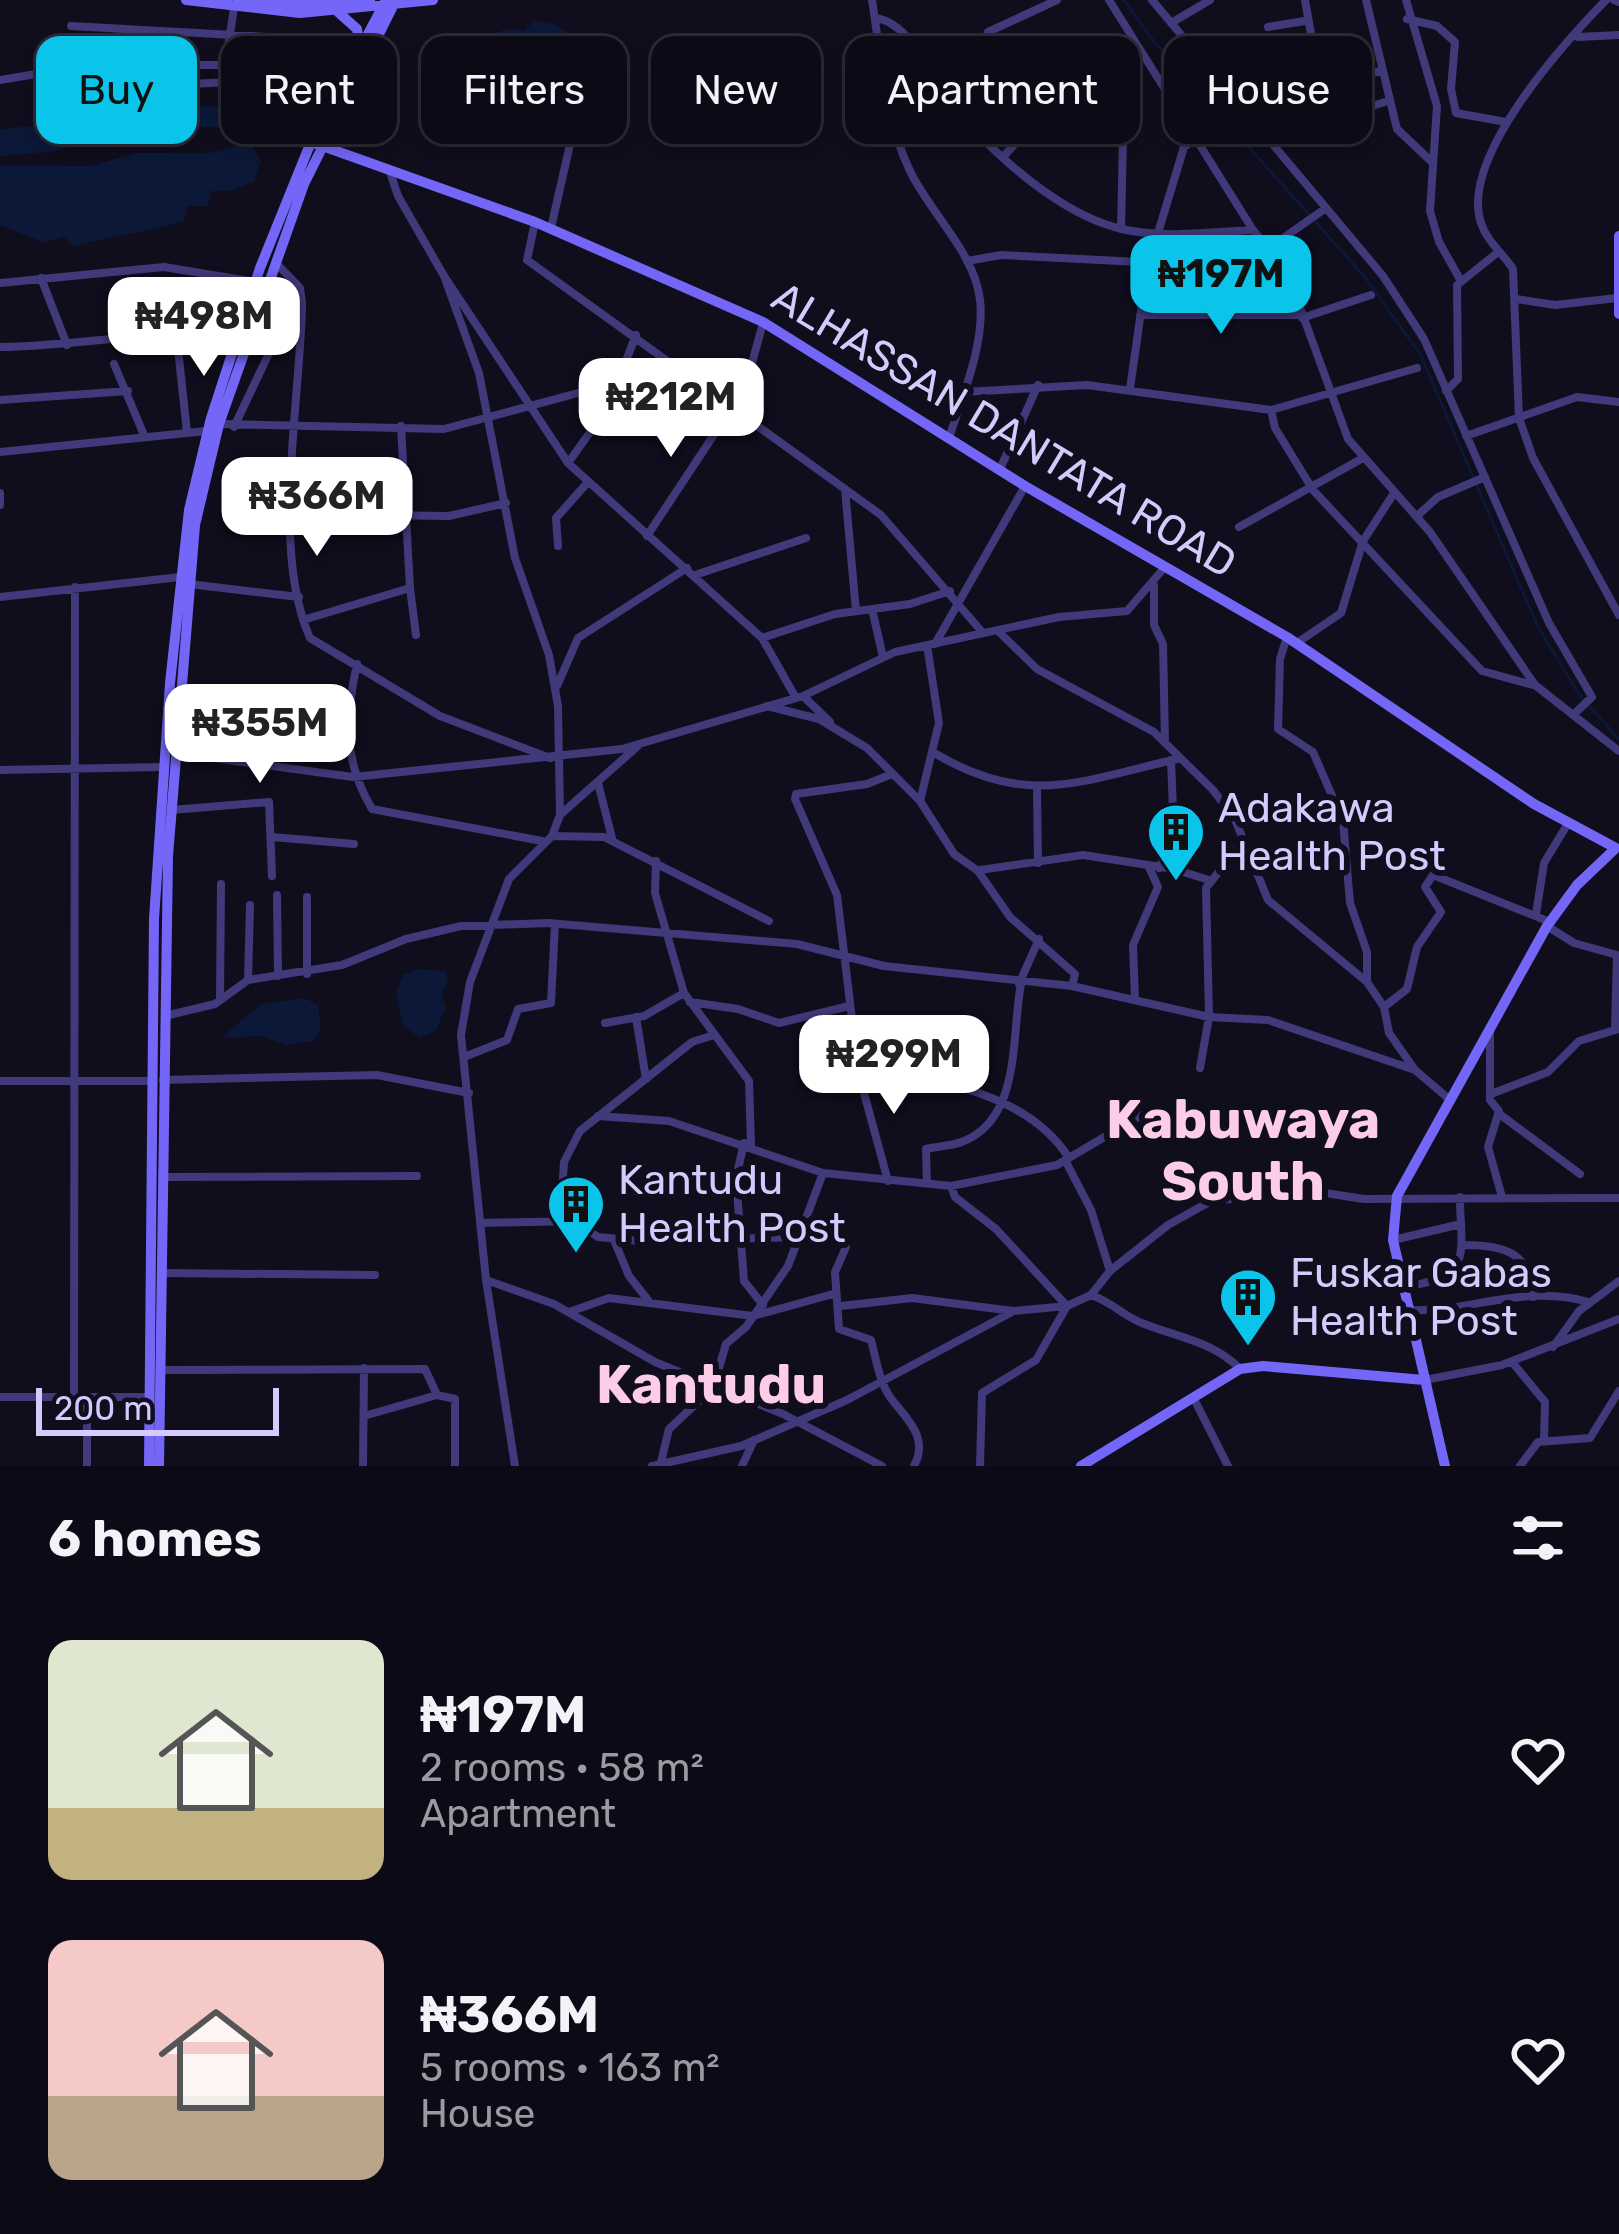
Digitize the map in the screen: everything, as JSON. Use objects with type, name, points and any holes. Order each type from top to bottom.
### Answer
[{"type":"main road","points":[[186,0],[338,12],[433,0]]},
{"type":"main road","points":[[236,4],[370,0]]},
{"type":"main road","points":[[368,36],[390,3]]},
{"type":"main road","points":[[373,36],[390,3]]},
{"type":"main road","points":[[338,12],[357,29],[358,36]]},
{"type":"main road","points":[[214,428],[316,144]]},
{"type":"main road","points":[[149,1466],[163,766],[184,580],[238,336],[255,282],[316,144]]},
{"type":"main road","name":"ALHASSAN DANTATA ROAD","points":[[316,144],[536,222],[763,322],[950,435],[1025,487],[1292,640],[1567,825],[1617,848]]},
{"type":"main road","points":[[1619,236],[1619,314]]},
{"type":"main road","points":[[159,1466],[157,1081],[184,580]]},
{"type":"main road","points":[[1445,1466],[1393,1240],[1397,1196],[1548,924],[1617,848]]},
{"type":"main road","points":[[1081,1466],[1240,1369],[1263,1366],[1424,1380]]},
{"type":"street","points":[[872,0],[898,142],[920,190],[967,261],[981,305],[964,392],[950,435]]},
{"type":"street","points":[[986,36],[1057,0]]},
{"type":"street","points":[[1109,0],[1131,36]]},
{"type":"street","points":[[1152,0],[1182,36]]},
{"type":"street","points":[[1171,23],[1210,0]]},
{"type":"street","points":[[1305,0],[1309,36]]},
{"type":"street","points":[[1366,0],[1397,128],[1433,163]]},
{"type":"street","points":[[1406,0],[1407,19],[1436,92],[1430,211],[1439,242],[1461,281],[1458,379],[1446,391]]},
{"type":"street","points":[[1613,1],[1576,37],[1506,122],[1484,172],[1479,215],[1497,253],[1511,265],[1520,418],[1533,458],[1619,615]]},
{"type":"street","points":[[228,36],[236,4]]},
{"type":"street","points":[[875,18],[891,20],[906,36]]},
{"type":"street","points":[[1407,19],[1437,26],[1455,43],[1451,89],[1456,113],[1506,122]]},
{"type":"street","points":[[1268,27],[1305,21]]},
{"type":"street","points":[[71,26],[174,28],[222,36]]},
{"type":"street","points":[[1576,37],[1619,35]]},
{"type":"street","points":[[1140,51],[1164,89]]},
{"type":"street","points":[[1372,74],[1380,71]]},
{"type":"street","points":[[0,80],[36,74]]},
{"type":"street","points":[[1388,101],[1324,121],[1274,145],[1323,210],[1384,276],[1424,339],[1466,436],[1479,480],[1588,702],[1573,715]]},
{"type":"street","points":[[551,228],[570,144]]},
{"type":"street","points":[[990,144],[1073,211],[1121,230],[1253,230]]},
{"type":"street","points":[[1004,156],[1015,144]]},
{"type":"street","points":[[1121,230],[1123,144]]},
{"type":"street","points":[[1130,388],[1157,233],[1184,147],[1189,144]]},
{"type":"street","points":[[1199,144],[1253,230],[1286,269],[1330,395],[1363,458],[1417,516],[1535,685],[1619,752]]},
{"type":"street","points":[[389,169],[398,196],[444,276],[568,463],[762,638],[800,697],[920,801],[954,854],[979,871],[1010,917],[1040,939],[1054,961],[1075,974],[1072,986]]},
{"type":"street","points":[[967,261],[1000,255],[1153,262],[1272,251],[1323,210]]},
{"type":"street","points":[[536,222],[527,260],[881,515],[961,602],[982,633]]},
{"type":"street","points":[[1461,281],[1497,253]]},
{"type":"street","points":[[275,262],[300,288],[292,514],[299,597],[303,620],[314,641],[440,716],[555,758]]},
{"type":"street","points":[[0,283],[164,267],[255,282]]},
{"type":"street","points":[[444,276],[491,418],[515,558],[556,687],[560,815]]},
{"type":"street","points":[[41,278],[67,345]]},
{"type":"street","points":[[234,427],[300,288]]},
{"type":"street","points":[[1140,315],[1302,316],[1371,296]]},
{"type":"street","points":[[1516,299],[1555,305],[1617,298]]},
{"type":"street","points":[[647,536],[734,412],[763,322]]},
{"type":"street","points":[[176,331],[187,432]]},
{"type":"street","points":[[0,347],[67,345],[176,331],[238,336]]},
{"type":"street","points":[[568,463],[608,407],[636,335]]},
{"type":"street","points":[[114,364],[144,435]]},
{"type":"street","points":[[964,392],[1038,385],[1130,388],[1271,410],[1417,368]]},
{"type":"street","points":[[0,452],[214,428],[444,429],[619,382]]},
{"type":"street","points":[[1000,469],[1038,385]]},
{"type":"street","points":[[0,400],[128,391]]},
{"type":"street","points":[[1466,436],[1576,397],[1619,402]]},
{"type":"street","points":[[1271,410],[1276,428],[1312,490],[1482,671],[1535,685]]},
{"type":"street","points":[[401,426],[416,635]]},
{"type":"street","points":[[1239,527],[1363,458]]},
{"type":"street","points":[[1417,516],[1438,497],[1479,480]]},
{"type":"street","points":[[558,545],[556,518],[588,482]]},
{"type":"street","points":[[920,801],[939,723],[931,645],[961,602],[1025,487]]},
{"type":"street","points":[[845,489],[856,611]]},
{"type":"street","points":[[0,493],[0,505]]},
{"type":"street","points":[[1366,982],[1367,952],[1350,903],[1343,821],[1312,752],[1278,729],[1280,659],[1292,640],[1341,613],[1364,541],[1394,493]]},
{"type":"street","points":[[292,514],[449,516],[506,503]]},
{"type":"street","points":[[556,687],[578,638],[691,571],[806,538]]},
{"type":"street","points":[[172,753],[353,777],[639,745],[800,697],[883,657],[997,630],[1127,611],[1166,566]]},
{"type":"street","points":[[0,597],[184,580],[299,597]]},
{"type":"street","points":[[1154,584],[1154,626],[1163,644],[1165,742],[1174,760],[1226,804],[1268,900],[1366,982],[1384,1007],[1389,1033],[1415,1070],[1449,1099]]},
{"type":"street","points":[[74,1397],[75,587]]},
{"type":"street","points":[[303,620],[410,588]]},
{"type":"street","points":[[762,638],[950,591]]},
{"type":"street","points":[[872,609],[883,657]]},
{"type":"street","points":[[997,630],[1037,669],[1139,723],[1165,742]]},
{"type":"street","points":[[356,664],[346,717],[353,777],[375,811],[548,838],[612,840],[769,921]]},
{"type":"street","points":[[767,706],[836,728]]},
{"type":"street","points":[[515,1466],[486,1280],[462,1010],[509,879],[548,838],[560,815],[639,745]]},
{"type":"street","points":[[935,754],[967,772],[1017,788],[1174,760]]},
{"type":"street","points":[[1136,1000],[1133,945],[1159,886],[1154,868],[1174,836],[1174,760]]},
{"type":"street","points":[[0,770],[163,766]]},
{"type":"street","points":[[892,774],[852,787],[796,794],[796,807],[837,895],[856,1052],[1001,1101],[1045,1126],[1091,1210],[1110,1271]]},
{"type":"street","points":[[598,782],[612,840]]},
{"type":"street","points":[[1036,788],[1038,863]]},
{"type":"street","points":[[170,810],[269,802],[272,876]]},
{"type":"street","points":[[1536,914],[1544,863],[1567,825]]},
{"type":"street","points":[[272,837],[353,844]]},
{"type":"street","points":[[1200,1068],[1209,1017],[1205,975],[1209,940],[1204,927],[1209,880],[1244,841]]},
{"type":"street","points":[[979,871],[1083,855],[1209,880]]},
{"type":"street","points":[[656,861],[655,893],[686,998],[748,1081],[748,1145],[736,1178],[744,1281],[763,1305]]},
{"type":"street","points":[[1384,1007],[1406,989],[1417,947],[1441,912],[1425,887],[1429,878],[1444,875],[1536,914],[1581,946],[1618,955],[1617,1029],[1574,1044],[1548,1072],[1490,1094]]},
{"type":"street","points":[[220,884],[220,1001]]},
{"type":"street","points":[[277,895],[278,976]]},
{"type":"street","points":[[307,897],[307,974]]},
{"type":"street","points":[[248,980],[250,905]]},
{"type":"street","points":[[164,1016],[220,1001],[248,980],[307,974],[406,939],[494,923],[555,924],[666,937],[787,943],[884,966],[1072,986],[1209,1017],[1291,1026],[1415,1070]]},
{"type":"street","points":[[464,1057],[507,1040],[518,1009],[551,1003],[555,924]]},
{"type":"street","points":[[927,1184],[926,1149],[967,1141],[989,1124],[1001,1101],[1010,1075],[1020,984],[1040,939]]},
{"type":"street","points":[[605,1023],[686,998],[779,1023],[850,1006]]},
{"type":"street","points":[[635,1017],[646,1079]]},
{"type":"street","points":[[1490,1028],[1490,1094],[1498,1113],[1580,1174]]},
{"type":"street","points":[[560,1222],[569,1147],[598,1116],[692,1042],[711,1036]]},
{"type":"street","points":[[864,1056],[864,1094],[888,1181]]},
{"type":"street","points":[[0,1081],[377,1075],[469,1093]]},
{"type":"street","points":[[598,1116],[660,1119],[823,1173],[951,1186],[1067,1159],[1145,1113]]},
{"type":"street","points":[[1498,1113],[1488,1148],[1502,1198]]},
{"type":"street","points":[[658,1465],[674,1422],[713,1388],[726,1344],[763,1305],[800,1238],[823,1173]]},
{"type":"street","points":[[161,1177],[417,1176]]},
{"type":"street","points":[[951,1186],[955,1197],[996,1229],[1067,1306]]},
{"type":"street","points":[[842,1306],[930,1298],[1013,1311],[1067,1306],[1091,1295],[1110,1271],[1168,1225],[1211,1202],[1312,1191],[1364,1199],[1460,1196],[1562,1202],[1619,1198]]},
{"type":"street","points":[[1403,1287],[1450,1270],[1465,1245],[1460,1196]]},
{"type":"street","points":[[480,1222],[574,1221],[598,1237],[614,1240],[800,1238]]},
{"type":"street","points":[[1393,1240],[1461,1224]]},
{"type":"street","points":[[614,1240],[629,1276],[649,1301]]},
{"type":"street","points":[[1465,1245],[1501,1246],[1520,1255],[1532,1275],[1533,1297]]},
{"type":"street","points":[[833,1294],[846,1247]]},
{"type":"street","points":[[161,1273],[375,1276]]},
{"type":"street","points":[[486,1280],[569,1312],[655,1363],[870,1455],[882,1466]]},
{"type":"street","points":[[1552,1348],[1588,1302],[1619,1281]]},
{"type":"street","points":[[569,1312],[609,1298],[753,1316],[833,1294]]},
{"type":"street","points":[[833,1294],[842,1306],[839,1329],[872,1340],[883,1381],[908,1413],[919,1441],[914,1466]]},
{"type":"street","points":[[1408,1310],[1439,1310],[1458,1302],[1480,1304],[1512,1294],[1588,1302]]},
{"type":"street","points":[[1091,1295],[1121,1306],[1137,1322],[1189,1337],[1240,1369]]},
{"type":"street","points":[[980,1466],[982,1393],[1036,1360],[1067,1306]]},
{"type":"street","points":[[658,1465],[755,1438],[883,1381],[1013,1311]]},
{"type":"street","points":[[1424,1380],[1512,1362],[1619,1319]]},
{"type":"street","points":[[1512,1362],[1545,1402],[1544,1440],[1520,1466]]},
{"type":"street","points":[[363,1466],[364,1368]]},
{"type":"street","points":[[161,1370],[425,1369],[437,1395]]},
{"type":"street","points":[[1544,1440],[1590,1438],[1619,1391]]},
{"type":"street","points":[[364,1416],[451,1394],[455,1399],[455,1466]]},
{"type":"street","points":[[0,1396],[149,1397]]},
{"type":"street","points":[[87,1396],[88,1466]]},
{"type":"street","points":[[1192,1397],[1228,1466]]},
{"type":"street","points":[[742,1466],[755,1438]]},
{"type":"water","points":[[534,21],[552,24],[570,36],[492,36],[512,29],[524,31]]},
{"type":"water","points":[[197,107],[221,107],[221,128],[197,127]]},
{"type":"water","points":[[36,125],[36,144],[75,144],[56,151],[0,156],[0,130]]},
{"type":"water","points":[[250,144],[261,160],[254,181],[231,191],[211,191],[208,206],[187,206],[184,221],[74,246],[63,236],[45,243],[0,225],[0,165],[92,166],[135,153],[210,153]]},
{"type":"water","points":[[419,969],[445,971],[448,981],[441,995],[446,1006],[436,1031],[420,1038],[403,1026],[396,993],[403,975]]},
{"type":"water","points":[[304,998],[318,1005],[321,1029],[314,1041],[287,1045],[261,1036],[221,1038],[261,1004]]},
{"type":"waterway","points":[[1124,0],[1152,39],[1364,276],[1420,354],[1538,627],[1580,696],[1619,739]]},
{"type":"place","name":"Adakawa Health Post","points":[[1176,883]]},
{"type":"place","name":"Kantudu Health Post","points":[[576,1255]]},
{"type":"place","name":"Fuskar Gabas Health Post","points":[[1248,1348]]},
{"type":"district","name":"Kabuwaya South","points":[[1243,1151]]},
{"type":"district","name":"Kantudu","points":[[711,1385]]}]
